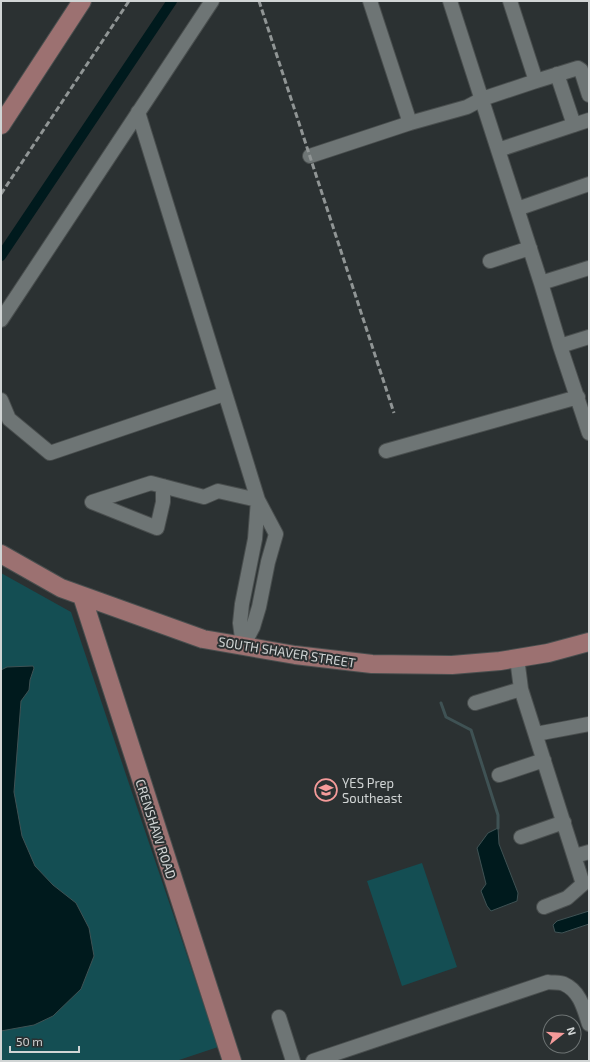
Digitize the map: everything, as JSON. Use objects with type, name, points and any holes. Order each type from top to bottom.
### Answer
[{"type":"main road","points":[[1,125],[82,1]]},
{"type":"main road","name":"SOUTH SHAVER STREET","points":[[1,554],[61,588],[203,639],[295,655],[372,664],[452,665],[548,653],[589,642]]},
{"type":"main road","name":"CRENSHAW ROAD","points":[[82,596],[232,1061]]},
{"type":"lane","points":[[1,320],[212,1]]},
{"type":"lane","points":[[370,1],[410,123]]},
{"type":"lane","points":[[450,1],[542,283],[560,346],[589,433]]},
{"type":"lane","points":[[510,1],[536,81]]},
{"type":"lane","points":[[310,156],[410,123],[468,107],[482,99],[578,68],[581,70],[589,95]]},
{"type":"lane","points":[[557,74],[574,125]]},
{"type":"lane","points":[[138,112],[258,500],[276,534],[268,562],[259,607],[253,627],[244,646]]},
{"type":"lane","points":[[498,150],[589,120]]},
{"type":"lane","points":[[517,208],[589,184]]},
{"type":"lane","points":[[490,261],[530,248]]},
{"type":"lane","points":[[542,283],[589,268]]},
{"type":"lane","points":[[560,346],[589,337]]},
{"type":"lane","points":[[1,400],[9,419],[50,453],[224,394]]},
{"type":"lane","points":[[386,451],[578,397]]},
{"type":"lane","points":[[163,486],[163,502],[157,528],[92,502],[151,483],[163,486],[204,497],[218,491],[258,500]]},
{"type":"lane","points":[[244,646],[240,623],[242,604],[255,539],[258,500]]},
{"type":"lane","points":[[251,560],[268,562]]},
{"type":"lane","points":[[242,604],[259,607]]},
{"type":"lane","points":[[517,658],[521,689],[583,884],[567,898],[544,906]]},
{"type":"lane","points":[[475,703],[521,689]]},
{"type":"lane","points":[[536,734],[589,724]]},
{"type":"lane","points":[[499,775],[544,760]]},
{"type":"lane","points":[[521,836],[564,822]]},
{"type":"lane","points":[[575,856],[589,852]]},
{"type":"lane","points":[[317,1060],[548,982],[564,983],[573,990],[582,1002],[589,1024]]},
{"type":"lane","points":[[279,1017],[293,1061]]},
{"type":"shaded area","points":[[1,573],[71,612],[218,1047],[176,1061],[1,1061]]},
{"type":"shaded area","points":[[33,666],[34,668],[30,680],[29,690],[21,701],[14,792],[22,836],[35,866],[53,885],[76,903],[89,928],[94,956],[81,989],[53,1016],[34,1025],[1,1031],[1,670],[7,667]]},
{"type":"shaded area","points":[[498,828],[499,844],[518,893],[517,901],[491,911],[487,906],[481,891],[486,884],[477,848],[488,833]]},
{"type":"shaded area","points":[[422,863],[457,967],[402,986],[367,881]]},
{"type":"shaded area","points":[[589,911],[589,924],[562,933],[555,932],[553,925],[557,921]]},
{"type":"waterway","points":[[1,256],[172,1]]},
{"type":"waterway","points":[[441,703],[446,717],[471,730],[498,815],[498,828]]},
{"type":"railway","points":[[1,194],[129,1]]},
{"type":"railway","points":[[259,1],[394,413]]},
{"type":"place","name":"YES Prep Southeast","points":[[326,790]]}]
